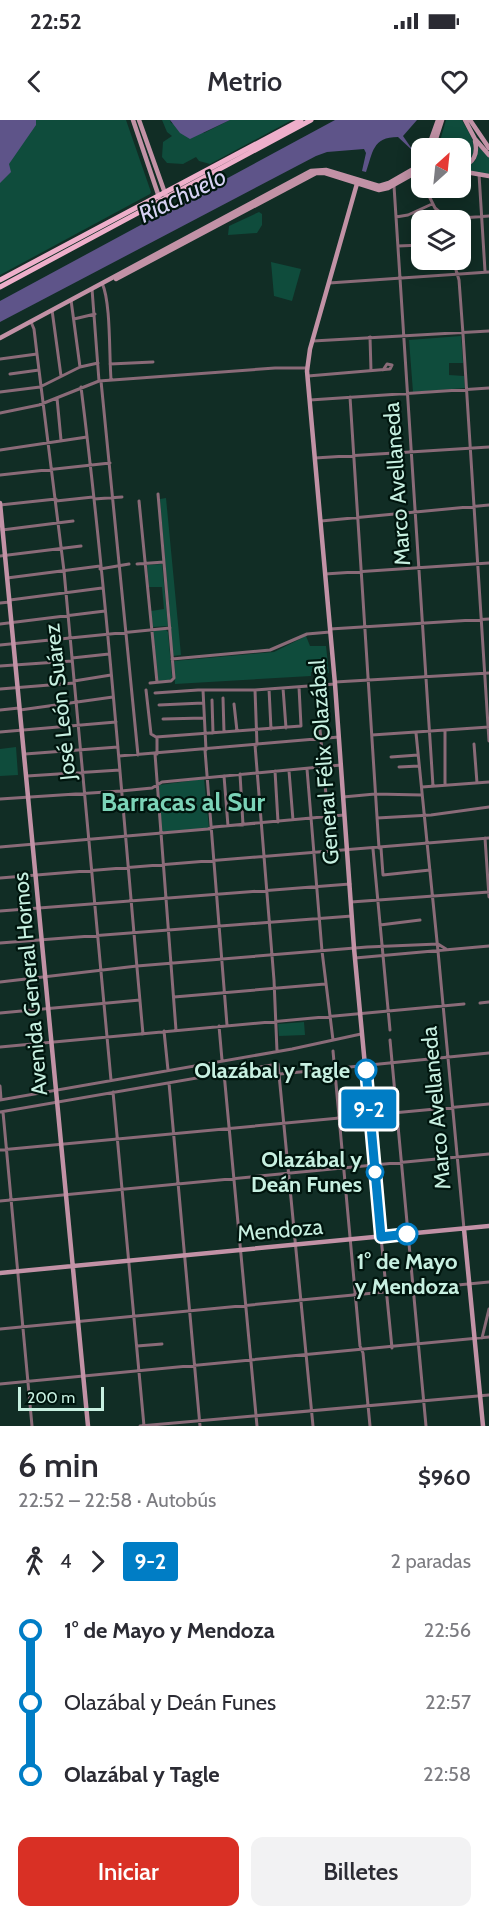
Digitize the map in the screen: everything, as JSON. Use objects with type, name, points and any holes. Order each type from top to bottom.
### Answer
[{"type":"main road","points":[[0,287],[301,120]]},
{"type":"main road","points":[[0,280],[311,120]]},
{"type":"street","points":[[133,120],[163,197]]},
{"type":"street","points":[[139,120],[163,197]]},
{"type":"street","points":[[432,138],[440,120]]},
{"type":"street","points":[[436,138],[440,120]]},
{"type":"street","points":[[465,120],[477,150],[471,162]]},
{"type":"street","points":[[470,120],[489,148]]},
{"type":"street","points":[[474,139],[489,155]]},
{"type":"street","points":[[471,172],[489,176]]},
{"type":"street","points":[[0,338],[110,279],[122,277],[316,173],[325,173],[379,190],[411,173]]},
{"type":"street","points":[[329,283],[487,272],[479,174]]},
{"type":"street","name":"General Félix Olazábal","points":[[358,182],[307,368],[335,683],[354,948],[392,1348]]},
{"type":"street","name":"Marco Avellaneda","points":[[394,183],[433,786]]},
{"type":"street","points":[[429,198],[437,210]]},
{"type":"street","points":[[396,217],[405,216],[432,204]]},
{"type":"street","points":[[471,218],[489,216]]},
{"type":"street","points":[[398,246],[411,245]]},
{"type":"street","points":[[456,270],[463,332],[487,674],[489,741]]},
{"type":"street","points":[[102,283],[107,310],[111,380]]},
{"type":"street","points":[[92,288],[138,755]]},
{"type":"street","points":[[71,300],[80,367]]},
{"type":"street","points":[[52,310],[61,376]]},
{"type":"street","points":[[74,319],[95,314]]},
{"type":"street","name":"José León Suárez","points":[[31,322],[34,329],[59,523],[111,1080]]},
{"type":"street","points":[[313,341],[489,331]]},
{"type":"street","points":[[370,337],[371,371]]},
{"type":"street","points":[[0,359],[37,354]]},
{"type":"street","points":[[110,364],[153,362]]},
{"type":"street","points":[[0,393],[41,386],[80,367],[98,363]]},
{"type":"street","points":[[0,413],[43,403],[100,381],[275,368],[307,368]]},
{"type":"street","points":[[10,374],[39,370]]},
{"type":"street","points":[[308,376],[383,370]]},
{"type":"street","points":[[81,387],[116,723],[143,1034]]},
{"type":"street","points":[[310,400],[489,388]]},
{"type":"street","points":[[350,397],[375,794],[383,875],[430,870]]},
{"type":"street","points":[[57,398],[61,440]]},
{"type":"street","points":[[0,450],[87,437]]},
{"type":"street","points":[[315,458],[489,447]]},
{"type":"street","points":[[0,475],[110,463]]},
{"type":"street","points":[[150,683],[173,679],[158,494]]},
{"type":"street","points":[[0,505],[122,497]]},
{"type":"street","points":[[139,501],[157,682]]},
{"type":"street","name":"Avenida General Hornos","points":[[0,505],[2,556],[10,601],[88,1426]]},
{"type":"street","points":[[321,521],[489,505]]},
{"type":"street","points":[[2,531],[73,521]]},
{"type":"street","points":[[2,556],[81,546]]},
{"type":"street","points":[[137,564],[164,562]]},
{"type":"street","points":[[325,574],[489,563]]},
{"type":"street","points":[[0,581],[129,564]]},
{"type":"street","points":[[0,603],[102,588]]},
{"type":"street","points":[[0,624],[105,611]]},
{"type":"street","points":[[172,659],[270,650],[307,634],[330,630],[489,619]]},
{"type":"street","points":[[0,645],[170,628]]},
{"type":"street","points":[[0,666],[72,660],[109,654]]},
{"type":"street","points":[[155,693],[255,690],[487,674]]},
{"type":"street","points":[[0,689],[74,682],[111,675]]},
{"type":"street","points":[[316,686],[328,817]]},
{"type":"street","points":[[146,690],[152,735],[156,737],[302,725],[298,687]]},
{"type":"street","points":[[283,688],[286,728]]},
{"type":"street","points":[[269,689],[271,729]]},
{"type":"street","points":[[203,690],[205,750],[226,1025]]},
{"type":"street","points":[[255,690],[257,773],[277,1050]]},
{"type":"street","points":[[0,710],[76,704],[113,697]]},
{"type":"street","points":[[223,698],[224,733]]},
{"type":"street","points":[[212,700],[213,733]]},
{"type":"street","points":[[159,705],[203,703]]},
{"type":"street","points":[[234,704],[237,731]]},
{"type":"street","points":[[163,719],[204,718]]},
{"type":"street","points":[[0,732],[116,723]]},
{"type":"street","points":[[372,735],[489,728]]},
{"type":"street","points":[[445,731],[445,785]]},
{"type":"street","name":"Marco Avellaneda","points":[[416,733],[483,1426]]},
{"type":"street","points":[[156,737],[157,785],[176,1030]]},
{"type":"street","points":[[119,756],[339,737]]},
{"type":"street","points":[[474,744],[477,783]]},
{"type":"street","points":[[25,754],[118,747]]},
{"type":"street","points":[[391,757],[418,755]]},
{"type":"street","points":[[0,799],[121,792],[153,788],[162,782],[341,765]]},
{"type":"street","points":[[399,767],[419,766]]},
{"type":"street","points":[[307,769],[325,984],[333,1040]]},
{"type":"street","points":[[27,776],[120,770]]},
{"type":"street","points":[[275,771],[278,822]]},
{"type":"street","points":[[289,771],[293,820]]},
{"type":"street","points":[[240,774],[243,825]]},
{"type":"street","points":[[224,776],[228,826]]},
{"type":"street","points":[[421,788],[489,783]]},
{"type":"street","points":[[343,797],[375,794],[422,795]]},
{"type":"street","points":[[377,818],[489,807]]},
{"type":"street","points":[[0,847],[344,815]]},
{"type":"street","points":[[0,878],[487,838],[489,897]]},
{"type":"street","points":[[372,849],[390,1030]]},
{"type":"street","points":[[0,911],[350,884]]},
{"type":"street","points":[[351,902],[489,892]]},
{"type":"street","points":[[0,943],[352,916]]},
{"type":"street","points":[[380,925],[420,920]]},
{"type":"street","points":[[0,982],[137,966],[271,954],[438,944],[446,949]]},
{"type":"street","points":[[355,958],[489,946]]},
{"type":"street","points":[[174,996],[325,984]]},
{"type":"street","points":[[0,1013],[140,1000]]},
{"type":"street","points":[[480,1003],[489,1002]]},
{"type":"street","points":[[0,1047],[464,1004]]},
{"type":"street","points":[[219,1026],[222,1060]]},
{"type":"street","points":[[164,1031],[168,1070]]},
{"type":"street","points":[[0,1086],[1,1100],[362,1034]]},
{"type":"street","points":[[390,1040],[426,1426]]},
{"type":"street","points":[[333,1051],[370,1426]]},
{"type":"street","points":[[280,1074],[489,1053]]},
{"type":"street","points":[[32,1426],[1,1112],[277,1063],[280,1074],[313,1426]]},
{"type":"street","points":[[224,1073],[257,1426]]},
{"type":"street","points":[[169,1083],[200,1426]]},
{"type":"street","points":[[113,1092],[143,1426],[489,1395]]},
{"type":"street","points":[[0,1150],[489,1104]]},
{"type":"street","points":[[0,1201],[489,1154]]},
{"type":"street","name":"Mendoza","points":[[0,1273],[489,1226]]},
{"type":"street","points":[[0,1329],[489,1282]]},
{"type":"street","points":[[482,1338],[489,1309]]},
{"type":"street","points":[[0,1384],[489,1337]]},
{"type":"street","points":[[137,1346],[162,1344]]},
{"type":"green space","points":[[0,120],[126,120],[151,192],[0,275]]},
{"type":"green space","points":[[162,120],[170,120],[171,123],[204,133],[230,120],[292,120],[210,164],[199,161],[196,157],[183,164],[167,163],[162,157],[163,142],[172,136],[167,132]]},
{"type":"green space","points":[[446,120],[462,120],[472,138],[474,147],[472,159],[471,138],[441,138]]},
{"type":"green space","points":[[479,147],[489,157],[489,175],[471,172],[471,164],[475,161]]},
{"type":"green space","points":[[259,212],[262,214],[262,225],[257,233],[228,235],[229,226]]},
{"type":"green space","points":[[271,262],[301,269],[292,301],[274,296]]},
{"type":"green space","points":[[461,336],[463,363],[449,363],[449,375],[464,376],[465,388],[413,392],[409,340]]},
{"type":"green space","points":[[166,498],[181,655],[173,656],[160,499]]},
{"type":"green space","points":[[162,564],[168,626],[153,627],[151,611],[164,609],[162,587],[149,587],[147,565]]},
{"type":"green space","points":[[165,629],[168,632],[172,677],[170,680],[158,681],[153,631]]},
{"type":"green space","points":[[306,636],[310,646],[326,646],[329,673],[311,672],[311,676],[175,684],[174,661],[274,652]]},
{"type":"green space","points":[[16,747],[18,775],[0,776],[0,749]]},
{"type":"green space","points":[[204,779],[209,828],[162,832],[159,785]]},
{"type":"green space","points":[[304,1022],[305,1035],[279,1036],[278,1024]]},
{"type":"shaded area","points":[[0,120],[36,120],[36,125],[9,164],[11,172],[0,183]]},
{"type":"shaded area","points":[[170,120],[230,120],[190,139],[180,133]]},
{"type":"shaded area","name":"Riachuelo","points":[[335,120],[417,120],[403,136],[411,149],[398,137],[383,140],[375,147],[366,172],[362,171],[366,153],[364,149],[327,152],[0,322],[0,301]]},
{"type":"bus line","name":"9-2","points":[[366,1070],[381,1237],[407,1234]]},
{"type":"place","name":"Olazábal y Tagle","points":[[366,1070]]},
{"type":"place","name":"Olazábal y Deán Funes","points":[[375,1172]]},
{"type":"place","name":"1° de Mayo y Mendoza","points":[[407,1234]]},
{"type":"district","name":"Barracas al Sur","points":[[183,802]]}]
